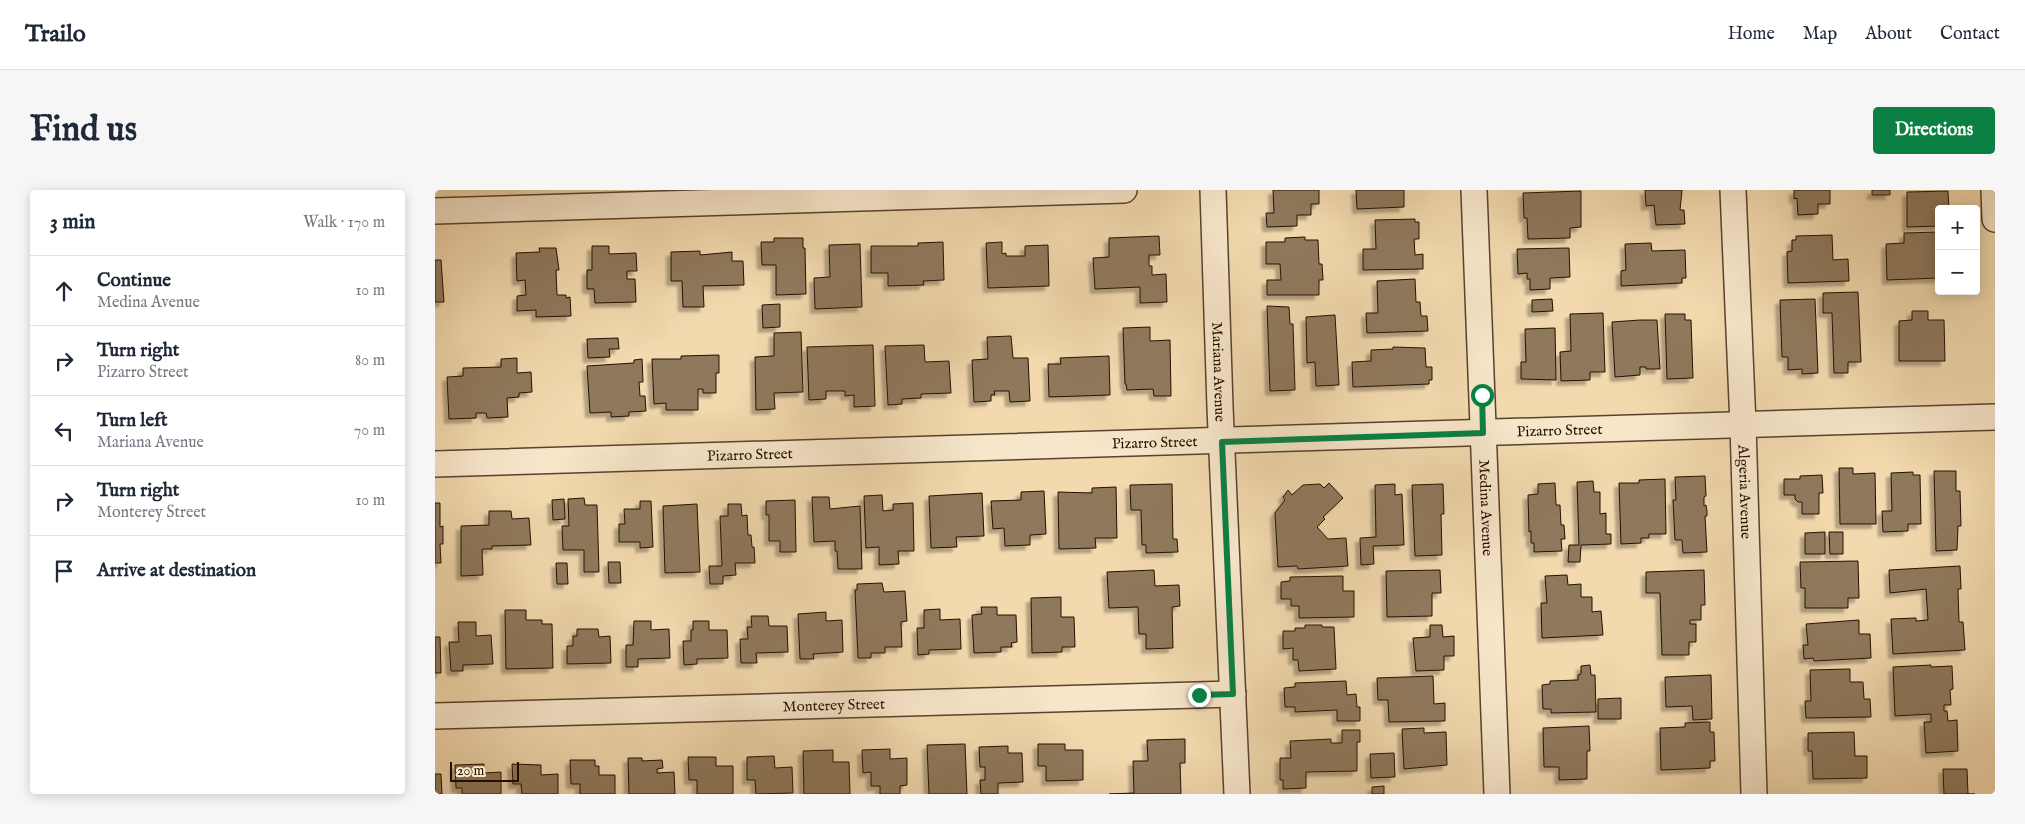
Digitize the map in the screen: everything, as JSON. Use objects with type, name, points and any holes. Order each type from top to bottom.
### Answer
[{"type":"street","points":[[435,211],[1124,190]]},
{"type":"street","name":"Mariana Avenue","points":[[1213,190],[1237,794]]},
{"type":"street","name":"Medina Avenue","points":[[1473,190],[1497,794]]},
{"type":"street","name":"Algeria Avenue","points":[[1733,190],[1743,425],[1754,794]]},
{"type":"street","points":[[1994,190],[1995,218]]},
{"type":"street","name":"Pizarro Street","points":[[435,464],[1222,442],[1995,417]]},
{"type":"street","name":"Monterey Street","points":[[435,716],[1233,694]]},
{"type":"building","points":[[1273,190],[1319,190],[1319,204],[1311,204],[1311,215],[1297,215],[1297,226],[1267,227],[1266,213],[1274,213]]},
{"type":"building","points":[[1356,190],[1404,190],[1404,207],[1357,209]]},
{"type":"building","points":[[1645,190],[1682,190],[1680,210],[1684,210],[1685,224],[1656,225],[1654,205],[1646,206]]},
{"type":"building","points":[[1794,190],[1830,190],[1830,204],[1818,204],[1818,214],[1798,215],[1797,198],[1794,199]]},
{"type":"building","points":[[1872,190],[1890,190],[1890,195],[1872,195]]},
{"type":"building","points":[[1581,191],[1581,227],[1570,228],[1570,238],[1528,239],[1527,218],[1524,218],[1523,193]]},
{"type":"building","points":[[1948,191],[1949,205],[1935,205],[1935,226],[1907,227],[1907,192]]},
{"type":"building","points":[[1415,219],[1415,222],[1419,222],[1419,239],[1414,239],[1415,255],[1423,254],[1423,269],[1363,270],[1363,249],[1376,249],[1375,220]]},
{"type":"building","points":[[1935,232],[1935,278],[1887,280],[1886,244],[1904,243],[1904,233]]},
{"type":"building","points":[[1832,235],[1833,260],[1848,259],[1849,281],[1788,283],[1787,252],[1792,251],[1792,240],[1796,240],[1796,236]]},
{"type":"building","points":[[1159,236],[1160,255],[1149,255],[1149,266],[1152,266],[1152,275],[1166,274],[1167,302],[1140,303],[1140,287],[1095,289],[1093,258],[1109,257],[1109,238]]},
{"type":"building","points":[[1305,237],[1305,240],[1318,240],[1319,264],[1322,264],[1323,280],[1319,280],[1319,295],[1267,295],[1267,280],[1281,280],[1280,264],[1266,264],[1266,242],[1285,242],[1285,238]]},
{"type":"building","points":[[774,238],[803,238],[806,294],[776,295],[776,265],[762,265],[761,242],[774,242]]},
{"type":"building","points":[[943,242],[944,280],[923,281],[924,285],[888,286],[888,273],[871,273],[871,246],[918,246],[918,243]]},
{"type":"building","points":[[1002,242],[1002,254],[1006,253],[1006,256],[1025,256],[1025,246],[1048,245],[1049,286],[988,288],[986,243]]},
{"type":"building","points":[[1651,243],[1652,251],[1685,250],[1686,278],[1682,278],[1682,283],[1621,286],[1621,271],[1626,270],[1625,244]]},
{"type":"building","points":[[860,244],[862,307],[815,309],[814,278],[830,277],[829,245]]},
{"type":"building","points":[[592,246],[609,246],[609,254],[636,253],[637,271],[627,271],[627,279],[635,279],[636,302],[595,303],[594,289],[587,289],[587,270],[592,270]]},
{"type":"building","points":[[539,248],[556,248],[559,270],[556,270],[557,295],[566,295],[566,298],[570,297],[571,316],[536,317],[536,310],[517,311],[517,296],[526,295],[525,280],[517,281],[516,253],[540,252]]},
{"type":"building","points":[[1569,248],[1570,277],[1550,278],[1550,289],[1530,290],[1530,279],[1527,279],[1527,273],[1518,274],[1517,249]]},
{"type":"building","points":[[700,251],[700,255],[732,252],[732,261],[743,261],[744,285],[703,286],[704,307],[683,307],[682,281],[671,281],[671,252]]},
{"type":"building","points":[[435,260],[441,260],[444,302],[435,302]]},
{"type":"building","points":[[1415,279],[1416,302],[1420,302],[1421,316],[1427,316],[1428,331],[1367,333],[1366,313],[1378,313],[1377,281]]},
{"type":"building","points":[[1858,292],[1861,362],[1848,362],[1848,373],[1834,373],[1832,313],[1823,313],[1823,293]]},
{"type":"building","points":[[1552,299],[1553,311],[1532,312],[1532,300]]},
{"type":"building","points":[[1815,299],[1818,373],[1802,374],[1802,369],[1788,370],[1788,357],[1782,357],[1780,300]]},
{"type":"building","points":[[780,304],[780,327],[763,328],[762,305]]},
{"type":"building","points":[[1267,306],[1289,307],[1290,324],[1293,324],[1295,390],[1270,391]]},
{"type":"building","points":[[1912,311],[1928,311],[1928,320],[1944,320],[1945,361],[1899,361],[1899,321],[1912,320]]},
{"type":"building","points":[[1603,313],[1605,372],[1590,372],[1590,380],[1561,381],[1560,352],[1571,351],[1570,314]]},
{"type":"building","points":[[1665,314],[1685,314],[1685,320],[1691,320],[1693,378],[1667,379]]},
{"type":"building","points":[[1335,315],[1339,385],[1316,386],[1315,362],[1307,363],[1306,317]]},
{"type":"building","points":[[1657,320],[1660,369],[1640,367],[1640,375],[1615,377],[1612,322]]},
{"type":"building","points":[[1150,327],[1150,341],[1170,340],[1171,396],[1154,396],[1153,389],[1127,390],[1125,384],[1123,328]]},
{"type":"building","points":[[1555,328],[1556,380],[1521,379],[1521,362],[1526,362],[1525,329]]},
{"type":"building","points":[[801,332],[803,392],[774,393],[775,409],[756,410],[755,357],[774,356],[774,333]]},
{"type":"building","points":[[1011,336],[1013,358],[1028,358],[1030,401],[1010,402],[1009,391],[994,391],[995,395],[991,395],[991,401],[974,402],[972,360],[988,359],[987,337]]},
{"type":"building","points":[[618,338],[619,349],[609,349],[610,357],[588,358],[587,339]]},
{"type":"building","points":[[873,345],[875,406],[854,407],[854,395],[845,396],[845,391],[826,391],[826,399],[809,400],[807,347]]},
{"type":"building","points":[[924,345],[925,362],[949,361],[951,393],[921,394],[921,398],[902,399],[902,404],[888,405],[885,346]]},
{"type":"building","points":[[1393,347],[1425,348],[1426,367],[1432,367],[1432,380],[1429,380],[1429,384],[1353,387],[1352,362],[1371,361],[1371,350],[1393,349]]},
{"type":"building","points":[[719,355],[719,373],[716,373],[716,393],[703,393],[703,389],[698,389],[698,410],[666,410],[666,403],[654,404],[652,359],[681,359],[681,356]]},
{"type":"building","points":[[1109,356],[1110,395],[1049,397],[1048,364],[1061,364],[1060,358]]},
{"type":"building","points":[[517,358],[517,373],[531,372],[532,392],[519,393],[519,397],[507,398],[508,417],[487,418],[486,413],[476,413],[476,418],[449,419],[447,377],[463,376],[463,368],[501,367],[501,359]]},
{"type":"building","points":[[642,359],[643,382],[639,382],[640,396],[645,396],[646,411],[629,412],[629,416],[611,417],[611,412],[590,413],[587,366],[634,363],[634,360]]},
{"type":"building","points":[[1839,468],[1853,468],[1853,474],[1875,473],[1876,524],[1840,524]]},
{"type":"building","points":[[1934,471],[1956,471],[1956,491],[1960,491],[1961,526],[1958,526],[1957,550],[1936,551]]},
{"type":"building","points":[[1913,472],[1913,475],[1920,475],[1921,524],[1908,524],[1908,531],[1883,532],[1882,511],[1892,511],[1891,473]]},
{"type":"building","points":[[1822,475],[1823,493],[1819,493],[1819,514],[1802,514],[1802,502],[1798,502],[1795,499],[1795,495],[1784,495],[1784,479],[1800,479],[1800,476]]},
{"type":"building","points":[[1705,476],[1706,496],[1704,497],[1704,506],[1706,505],[1707,511],[1707,516],[1705,516],[1707,552],[1683,553],[1682,540],[1675,540],[1673,500],[1676,500],[1675,477]]},
{"type":"building","points":[[1665,479],[1666,534],[1649,534],[1649,538],[1641,538],[1641,543],[1621,544],[1619,483],[1639,483],[1639,480]]},
{"type":"building","points":[[1593,481],[1594,492],[1600,492],[1600,514],[1606,513],[1606,534],[1611,534],[1611,544],[1581,545],[1580,562],[1568,562],[1569,545],[1579,545],[1577,482]]},
{"type":"building","points":[[1329,483],[1343,498],[1323,517],[1325,519],[1317,527],[1328,539],[1346,538],[1348,566],[1298,569],[1297,566],[1278,567],[1275,513],[1285,500],[1283,497],[1288,490],[1292,495],[1303,485],[1320,484],[1324,488]]},
{"type":"building","points":[[1555,483],[1556,505],[1560,505],[1561,525],[1564,525],[1565,539],[1561,539],[1562,551],[1534,552],[1534,543],[1531,543],[1531,531],[1529,532],[1528,495],[1538,494],[1538,484]]},
{"type":"building","points":[[1172,484],[1173,539],[1177,539],[1178,552],[1146,553],[1146,545],[1142,545],[1141,510],[1131,510],[1130,485]]},
{"type":"building","points":[[1395,484],[1395,495],[1402,494],[1404,545],[1373,546],[1374,564],[1361,565],[1360,538],[1376,537],[1375,485]]},
{"type":"building","points":[[1443,484],[1444,514],[1441,514],[1442,555],[1415,556],[1412,485]]},
{"type":"building","points":[[1116,487],[1117,538],[1095,538],[1096,548],[1059,549],[1058,492],[1092,493],[1092,488]]},
{"type":"building","points":[[1044,491],[1046,534],[1030,535],[1030,545],[1005,546],[1004,528],[993,529],[991,501],[1021,500],[1021,492]]},
{"type":"building","points":[[982,493],[984,536],[956,537],[957,547],[931,548],[929,496]]},
{"type":"building","points":[[882,495],[883,511],[893,510],[893,504],[913,503],[914,551],[898,551],[899,564],[879,565],[879,547],[866,548],[864,496]]},
{"type":"building","points":[[812,497],[829,497],[830,509],[860,506],[862,569],[838,569],[835,541],[814,542]]},
{"type":"building","points":[[584,498],[585,505],[597,505],[599,572],[584,572],[584,550],[563,550],[562,526],[569,526],[568,499]]},
{"type":"building","points":[[564,499],[565,519],[553,520],[552,500]]},
{"type":"building","points":[[795,500],[796,552],[780,552],[780,541],[769,541],[769,515],[766,515],[766,501]]},
{"type":"building","points":[[640,501],[651,501],[653,547],[640,548],[640,542],[619,542],[619,524],[625,524],[624,509],[640,509]]},
{"type":"building","points":[[435,503],[440,503],[440,527],[443,526],[443,544],[440,544],[441,563],[435,563]]},
{"type":"building","points":[[697,504],[700,572],[665,573],[663,506]]},
{"type":"building","points":[[728,504],[741,504],[742,516],[747,515],[748,535],[751,535],[752,547],[754,547],[755,563],[735,563],[736,575],[723,576],[723,584],[710,584],[709,566],[722,566],[720,516],[728,516]]},
{"type":"building","points":[[489,511],[511,511],[512,519],[529,518],[531,545],[492,546],[492,549],[482,549],[483,575],[461,576],[461,526],[489,525]]},
{"type":"building","points":[[1825,532],[1825,554],[1805,554],[1805,533]]},
{"type":"building","points":[[1829,532],[1843,532],[1843,554],[1830,554]]},
{"type":"building","points":[[1858,561],[1859,598],[1848,598],[1848,608],[1805,608],[1805,588],[1801,588],[1800,562]]},
{"type":"building","points":[[608,562],[620,562],[621,583],[609,583]]},
{"type":"building","points":[[556,563],[567,563],[568,584],[557,584]]},
{"type":"building","points":[[1960,566],[1961,589],[1958,589],[1959,622],[1963,622],[1965,650],[1893,654],[1891,619],[1916,618],[1916,621],[1928,620],[1926,589],[1890,593],[1889,570]]},
{"type":"building","points":[[1154,570],[1155,586],[1179,585],[1180,606],[1172,607],[1173,648],[1146,649],[1146,634],[1139,634],[1138,607],[1109,608],[1107,572]]},
{"type":"building","points":[[1440,570],[1441,593],[1432,593],[1432,616],[1387,617],[1386,571]]},
{"type":"building","points":[[1704,570],[1705,605],[1701,605],[1701,620],[1690,620],[1690,624],[1696,624],[1696,642],[1689,642],[1689,655],[1662,655],[1660,593],[1646,593],[1646,572]]},
{"type":"building","points":[[1567,575],[1568,585],[1581,584],[1581,597],[1592,597],[1592,612],[1601,611],[1603,635],[1542,638],[1541,603],[1547,603],[1545,576]]},
{"type":"building","points":[[1343,576],[1343,591],[1354,591],[1354,617],[1299,618],[1299,606],[1291,606],[1291,599],[1281,599],[1281,582],[1290,581],[1290,577]]},
{"type":"building","points":[[882,583],[884,592],[905,591],[907,621],[901,622],[902,647],[885,647],[885,653],[871,653],[871,658],[858,658],[855,590],[857,590],[857,584]]},
{"type":"building","points":[[1061,597],[1061,617],[1074,617],[1075,647],[1062,647],[1062,652],[1032,653],[1031,598]]},
{"type":"building","points":[[981,607],[997,607],[997,615],[1016,615],[1017,642],[1011,643],[1012,647],[1001,647],[1001,652],[974,653],[972,615],[982,614]]},
{"type":"building","points":[[940,609],[940,620],[960,619],[961,649],[929,650],[929,654],[918,655],[917,628],[924,628],[924,610]]},
{"type":"building","points":[[505,610],[526,610],[526,620],[542,620],[542,624],[552,624],[553,668],[506,669]]},
{"type":"building","points":[[826,612],[826,621],[842,620],[843,652],[813,654],[814,659],[800,659],[798,614]]},
{"type":"building","points":[[751,616],[768,616],[769,626],[787,626],[788,652],[756,653],[757,663],[741,663],[740,639],[748,639],[747,627],[752,627]]},
{"type":"building","points":[[1859,620],[1859,634],[1870,634],[1871,658],[1814,661],[1813,658],[1804,659],[1803,645],[1808,645],[1806,624]]},
{"type":"building","points":[[634,621],[651,621],[651,630],[669,629],[670,658],[638,659],[638,667],[626,667],[626,645],[633,645]]},
{"type":"building","points":[[693,621],[709,621],[709,630],[727,630],[728,658],[697,659],[697,664],[684,665],[683,641],[691,641]]},
{"type":"building","points":[[458,622],[476,622],[476,636],[491,635],[493,664],[463,665],[463,671],[451,671],[449,642],[459,642]]},
{"type":"building","points":[[1305,625],[1334,627],[1336,669],[1299,671],[1298,660],[1293,660],[1293,648],[1283,649],[1283,631],[1295,631],[1295,628],[1305,628]]},
{"type":"building","points":[[1430,625],[1442,625],[1443,637],[1454,636],[1454,656],[1444,656],[1444,670],[1416,671],[1413,638],[1430,637]]},
{"type":"building","points":[[577,629],[598,629],[599,637],[610,636],[611,663],[567,664],[567,646],[573,646],[573,636],[577,636]]},
{"type":"building","points":[[435,637],[440,637],[441,673],[435,673]]},
{"type":"building","points":[[1590,665],[1591,675],[1595,675],[1596,712],[1551,713],[1551,709],[1543,709],[1542,685],[1550,684],[1550,681],[1578,680],[1578,675],[1581,674],[1581,666]]},
{"type":"building","points":[[1931,665],[1931,667],[1952,666],[1953,689],[1950,690],[1951,705],[1944,705],[1944,711],[1947,711],[1948,721],[1957,720],[1958,751],[1926,753],[1924,722],[1931,722],[1931,714],[1895,716],[1893,667]]},
{"type":"building","points":[[1850,669],[1850,682],[1863,682],[1864,699],[1870,699],[1871,717],[1806,718],[1805,701],[1811,701],[1810,670]]},
{"type":"building","points":[[1711,675],[1712,719],[1693,720],[1692,706],[1666,707],[1665,677]]},
{"type":"building","points":[[1433,676],[1434,704],[1445,703],[1445,721],[1389,722],[1388,700],[1378,700],[1377,678]]},
{"type":"building","points":[[1346,681],[1347,695],[1356,694],[1357,707],[1360,707],[1360,721],[1337,721],[1337,710],[1295,712],[1295,707],[1285,707],[1284,688],[1295,687],[1295,683]]},
{"type":"building","points":[[1621,698],[1621,719],[1598,719],[1598,699]]},
{"type":"building","points":[[1710,722],[1710,732],[1714,732],[1715,761],[1710,761],[1710,768],[1661,770],[1660,728],[1685,727],[1685,723]]},
{"type":"building","points":[[1589,726],[1590,751],[1587,751],[1587,779],[1559,780],[1559,767],[1544,767],[1543,728]]},
{"type":"building","points":[[1424,728],[1424,733],[1446,732],[1447,765],[1404,769],[1402,729]]},
{"type":"building","points":[[1342,730],[1360,730],[1360,742],[1357,742],[1357,771],[1306,772],[1306,788],[1283,789],[1283,780],[1280,780],[1280,758],[1291,758],[1290,741],[1331,739],[1331,743],[1342,743]]},
{"type":"building","points":[[1854,732],[1855,756],[1867,756],[1867,778],[1813,779],[1812,751],[1808,751],[1808,733]]},
{"type":"building","points":[[1185,739],[1185,763],[1180,763],[1181,794],[1109,794],[1134,793],[1133,761],[1148,761],[1147,740]]},
{"type":"building","points":[[965,744],[967,794],[929,794],[927,745]]},
{"type":"building","points":[[1038,744],[1065,744],[1065,750],[1083,750],[1083,780],[1046,781],[1046,766],[1038,766]]},
{"type":"building","points":[[1008,746],[1008,753],[1022,753],[1023,782],[998,783],[998,794],[981,794],[980,780],[985,780],[985,767],[980,767],[979,747]]},
{"type":"building","points":[[890,749],[890,759],[907,758],[907,785],[900,786],[900,794],[880,794],[880,786],[871,786],[871,772],[863,773],[862,750]]},
{"type":"building","points":[[833,750],[833,762],[849,762],[850,794],[804,794],[803,751]]},
{"type":"building","points":[[1394,753],[1395,777],[1371,778],[1370,754]]},
{"type":"building","points":[[774,756],[775,768],[792,767],[793,793],[756,794],[755,780],[747,780],[747,757]]},
{"type":"building","points":[[688,757],[716,757],[716,766],[733,766],[733,794],[697,794],[697,780],[689,780]]},
{"type":"building","points":[[628,758],[642,758],[642,761],[662,760],[663,768],[657,769],[657,773],[674,772],[675,794],[629,794]]},
{"type":"building","points":[[570,760],[595,760],[595,766],[599,766],[599,775],[615,775],[615,794],[580,794],[580,784],[571,784]]},
{"type":"building","points":[[484,764],[484,773],[501,772],[501,794],[462,794],[462,788],[456,788],[455,765]]},
{"type":"building","points":[[512,764],[541,765],[541,775],[558,774],[558,794],[522,794],[521,784],[513,784]]},
{"type":"building","points":[[1943,769],[1967,769],[1968,794],[1944,794]]},
{"type":"building","points":[[435,774],[441,774],[442,794],[435,794]]},
{"type":"building","points":[[1384,786],[1384,794],[1372,794],[1372,787]]},
{"type":"route","points":[[1199,695],[1233,694],[1222,442],[1483,433],[1482,395]]}]
